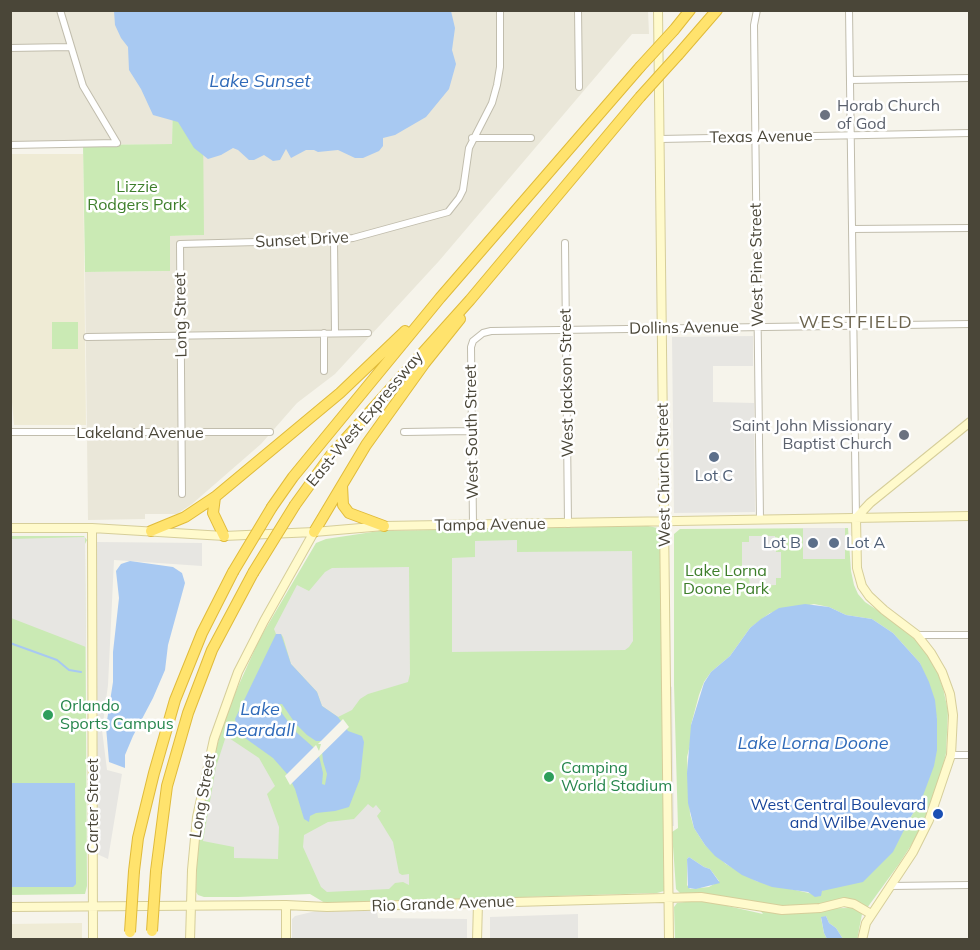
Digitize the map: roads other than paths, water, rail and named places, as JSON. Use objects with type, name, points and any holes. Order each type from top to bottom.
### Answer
[{"type":"highway","points":[[674,30],[685,10]]},
{"type":"highway","name":"East-West Expressway","points":[[130,936],[138,837],[175,700],[202,633],[233,572],[272,507],[293,477],[440,298],[690,10]]},
{"type":"highway","name":"East-West Expressway","points":[[152,935],[156,871],[166,786],[188,714],[212,650],[253,573],[295,504],[331,455],[470,300],[640,97],[717,10]]},
{"type":"highway","points":[[689,44],[728,10]]},
{"type":"highway","points":[[151,531],[185,517],[215,497],[340,393],[440,298]]},
{"type":"highway","points":[[314,532],[366,445],[461,318],[470,300]]},
{"type":"highway","points":[[342,485],[343,505],[349,513],[384,526]]},
{"type":"highway","points":[[215,497],[213,513],[224,536]]},
{"type":"street","points":[[10,145],[117,143],[83,86],[60,10]]},
{"type":"street","points":[[500,10],[500,67],[497,85],[492,103],[472,138],[531,138]]},
{"type":"street","points":[[578,10],[579,87]]},
{"type":"street","name":"West Church Street","points":[[658,10],[669,939]]},
{"type":"street","name":"West Pine Street","points":[[756,10],[754,25],[760,520]]},
{"type":"street","points":[[849,10],[857,568],[862,586],[876,603],[917,635],[942,672],[950,694],[953,715],[951,755],[929,820],[913,852],[871,914],[862,939]]},
{"type":"street","points":[[10,48],[70,47]]},
{"type":"street","points":[[850,80],[969,78]]},
{"type":"street","name":"Texas Avenue","points":[[660,139],[969,134]]},
{"type":"street","name":"Sunset Drive","points":[[180,244],[353,238],[441,215],[454,206],[463,190],[472,138]]},
{"type":"street","points":[[852,229],[969,228]]},
{"type":"street","points":[[334,240],[335,333]]},
{"type":"street","name":"West Jackson Street","points":[[565,243],[568,524]]},
{"type":"street","name":"Long Street","points":[[180,244],[182,494]]},
{"type":"street","name":"Dollins Avenue","points":[[473,341],[478,336],[491,331],[969,324]]},
{"type":"street","points":[[324,333],[324,371]]},
{"type":"street","points":[[87,337],[368,333]]},
{"type":"street","name":"West South Street","points":[[473,341],[470,356],[473,525]]},
{"type":"street","points":[[856,518],[870,502],[969,422]]},
{"type":"street","points":[[404,432],[471,431]]},
{"type":"street","name":"Lakeland Avenue","points":[[10,432],[270,432]]},
{"type":"street","name":"Tampa Avenue","points":[[10,528],[92,528],[224,536],[384,526],[969,516]]},
{"type":"street","name":"Carter Street","points":[[92,528],[93,939]]},
{"type":"street","name":"Long Street","points":[[190,939],[192,870],[201,794],[214,739],[227,700],[264,621],[314,532]]},
{"type":"street","points":[[917,635],[969,635]]},
{"type":"street","points":[[951,755],[969,755]]},
{"type":"street","points":[[890,886],[969,885]]},
{"type":"street","name":"Rio Grande Avenue","points":[[10,906],[286,904],[327,907],[715,899],[782,910],[820,908],[844,902],[854,904],[871,914]]},
{"type":"street","points":[[477,939],[478,903]]},
{"type":"street","points":[[286,904],[286,939]]},
{"type":"water","name":"Lake Sunset","points":[[114,11],[451,11],[455,28],[452,50],[456,64],[449,89],[426,117],[395,135],[383,138],[383,146],[379,151],[363,158],[355,158],[338,150],[318,152],[306,150],[291,158],[286,149],[280,160],[273,161],[264,155],[249,160],[233,148],[208,159],[194,148],[178,122],[153,115],[129,70],[128,47],[115,25]]},
{"type":"water","points":[[130,561],[173,567],[182,573],[185,583],[168,645],[165,670],[125,755],[125,768],[109,762],[106,727],[113,682],[113,652],[119,598],[116,571],[121,564]]},
{"type":"water","name":"Lake Lorna Doone","points":[[805,604],[829,607],[846,615],[872,619],[893,633],[920,663],[935,700],[937,719],[937,750],[934,766],[921,801],[893,852],[863,882],[822,891],[821,896],[815,897],[808,892],[772,887],[756,881],[742,875],[715,856],[694,828],[688,803],[687,773],[691,725],[704,683],[711,672],[730,656],[750,628],[761,619],[779,608]]},
{"type":"water","name":"Lake Beardall","points":[[276,634],[281,634],[291,664],[317,692],[322,706],[338,717],[348,731],[362,736],[364,742],[360,779],[349,807],[316,813],[310,816],[309,822],[304,819],[288,775],[273,758],[238,733],[235,719]],"holes":[[[279,704],[282,704],[295,723],[307,735],[316,741],[321,741],[327,774],[325,785],[322,784],[323,773],[319,756],[281,712]]]},
{"type":"water","points":[[10,783],[75,783],[76,884],[73,887],[11,887]]},
{"type":"water","points":[[689,857],[710,869],[720,883],[696,889],[688,888],[687,859]]},
{"type":"water","points":[[826,916],[843,939],[827,939],[821,917]]},
{"type":"waterway","points":[[10,643],[57,660],[69,670],[81,672]]},
{"type":"place","name":"Horab Church of God","points":[[825,115]]},
{"type":"place","name":"Saint John Missionary Baptist Church","points":[[904,435]]},
{"type":"place","name":"Lot C","points":[[714,457]]},
{"type":"place","name":"Lot B","points":[[813,543]]},
{"type":"place","name":"Lot A","points":[[834,543]]},
{"type":"place","name":"Orlando Sports Campus","points":[[48,715]]},
{"type":"place","name":"Camping World Stadium","points":[[549,777]]},
{"type":"place","name":"West Central Boulevard and Wilbe Avenue","points":[[938,814]]},
{"type":"district","name":"WESTFIELD","points":[[856,323]]},
{"type":"park label","name":"Lizzie Rodgers Park","points":[[137,196]]},
{"type":"park label","name":"Lake Lorna Doone Park","points":[[726,580]]}]
